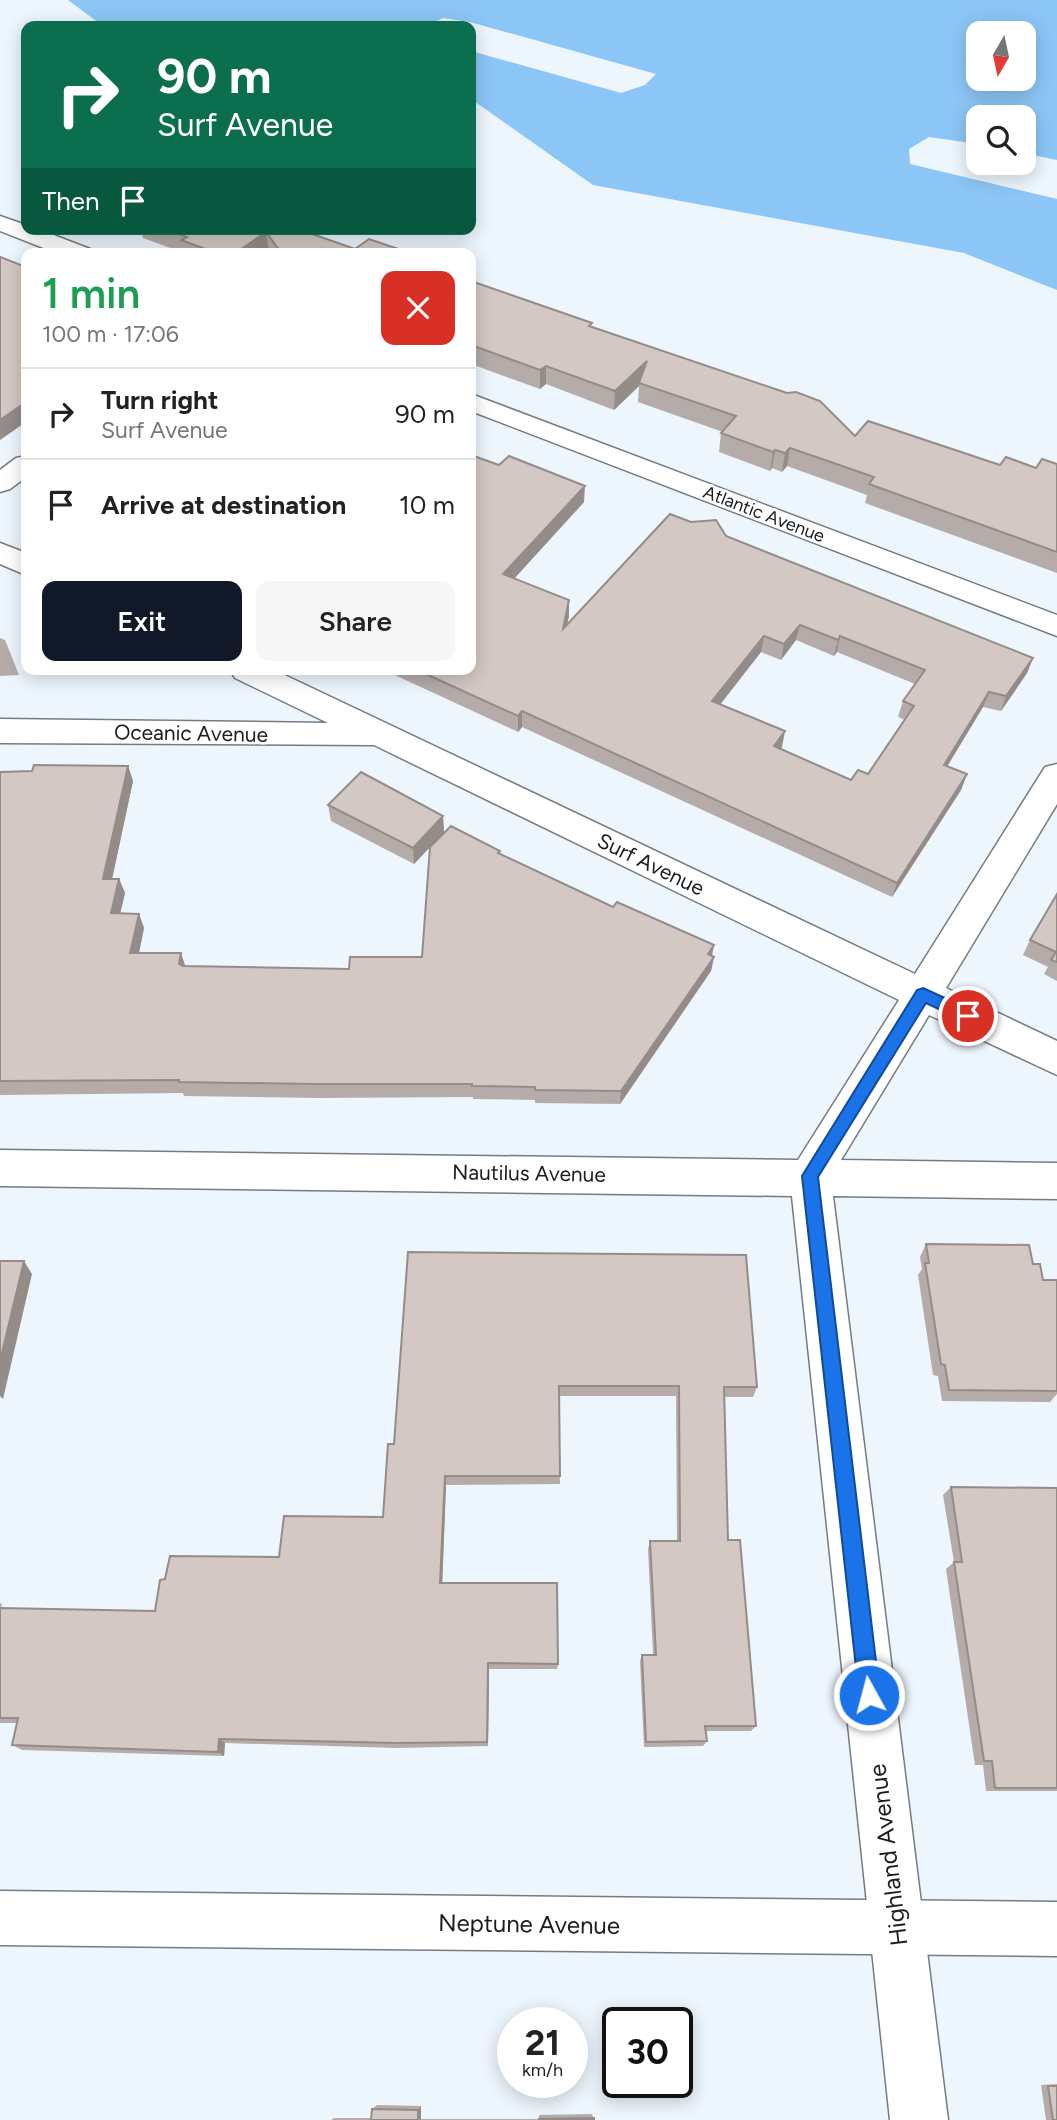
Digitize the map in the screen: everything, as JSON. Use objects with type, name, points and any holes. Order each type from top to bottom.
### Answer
[{"type":"street","points":[[0,223],[21,231]]},
{"type":"street","points":[[31,235],[65,248]]},
{"type":"street","name":"Atlantic Avenue","points":[[476,404],[1057,626]]},
{"type":"street","points":[[0,483],[21,468]]},
{"type":"street","points":[[0,552],[21,562]]},
{"type":"street","name":"Surf Avenue","points":[[256,675],[1057,1059]]},
{"type":"street","name":"Oceanic Avenue","points":[[0,731],[382,736]]},
{"type":"street","points":[[810,1176],[1057,776]]},
{"type":"street","name":"Nautilus Avenue","points":[[0,1168],[1057,1181]]},
{"type":"street","name":"Highland Avenue","points":[[810,1176],[919,2120]]},
{"type":"street","name":"Neptune Avenue","points":[[0,1919],[1057,1929]]},
{"type":"water","points":[[68,0],[1057,0],[1057,290],[964,253],[593,185],[476,103],[476,21],[96,21]]},
{"type":"pier","points":[[443,18],[463,21],[437,21]]},
{"type":"pier","points":[[476,24],[656,74],[645,85],[621,93],[476,52]]},
{"type":"pier","points":[[929,137],[966,142],[966,175],[1036,175],[1036,156],[1057,160],[1057,199],[910,164],[909,149]]},
{"type":"building","points":[[182,235],[262,235],[243,248],[203,248],[181,240],[187,237]]},
{"type":"building","points":[[268,235],[315,235],[352,248],[278,248]]},
{"type":"building","points":[[369,239],[395,248],[356,248]]},
{"type":"building","points":[[0,257],[21,265],[21,405],[0,420]]},
{"type":"building","points":[[476,283],[592,323],[589,326],[787,393],[796,392],[820,401],[855,436],[868,421],[1000,465],[1006,457],[1036,468],[1042,459],[1057,464],[1057,552],[869,484],[874,477],[790,448],[785,453],[775,450],[773,452],[721,433],[736,416],[639,383],[647,361],[615,391],[546,366],[540,370],[476,347]]},
{"type":"building","points":[[509,456],[585,486],[503,574],[569,600],[563,629],[670,514],[691,522],[716,520],[726,536],[1033,658],[1006,696],[989,692],[944,765],[967,774],[897,883],[522,711],[518,716],[428,675],[476,675],[476,457],[499,465]],"holes":[[[800,625],[838,640],[840,636],[925,670],[903,701],[914,706],[868,774],[858,770],[851,780],[774,746],[785,731],[712,701],[764,636],[784,644]]]},
{"type":"building","points":[[34,765],[128,766],[103,879],[119,879],[111,913],[139,914],[130,953],[181,953],[179,964],[183,966],[349,969],[350,957],[422,957],[430,847],[451,826],[500,851],[498,853],[613,907],[617,902],[714,945],[708,954],[714,957],[621,1091],[535,1090],[535,1087],[472,1084],[314,1084],[179,1080],[0,1081],[0,772],[32,771]]},
{"type":"building","points":[[361,772],[443,816],[413,848],[328,805]]},
{"type":"building","points":[[1057,894],[1057,962],[1051,960],[1056,952],[1030,940]]},
{"type":"building","points":[[926,1244],[1029,1245],[1033,1264],[1040,1264],[1043,1280],[1057,1280],[1057,1391],[949,1390],[945,1365],[941,1364],[925,1263],[929,1263]]},
{"type":"building","points":[[408,1252],[746,1255],[757,1387],[724,1387],[728,1540],[740,1540],[756,1726],[705,1726],[707,1741],[646,1742],[642,1655],[656,1655],[650,1541],[680,1541],[679,1386],[559,1386],[560,1476],[445,1476],[440,1583],[557,1583],[558,1664],[488,1663],[487,1742],[219,1739],[218,1752],[12,1745],[18,1718],[0,1718],[0,1608],[155,1611],[160,1580],[165,1579],[170,1556],[279,1557],[284,1516],[383,1517],[388,1444],[394,1444]]},
{"type":"building","points":[[0,1261],[24,1261],[0,1361]]},
{"type":"building","points":[[951,1487],[1057,1488],[1057,1788],[995,1788],[992,1761],[984,1761],[954,1562],[962,1562]]},
{"type":"building","points":[[1048,2086],[1057,2086],[1057,2120],[1053,2120]]},
{"type":"building","points":[[372,2109],[418,2110],[418,2120],[371,2120]]},
{"type":"building","points":[[539,2119],[594,2120],[539,2120]]},
{"type":"route","points":[[869,1695],[810,1176],[923,994],[968,1016]]}]
